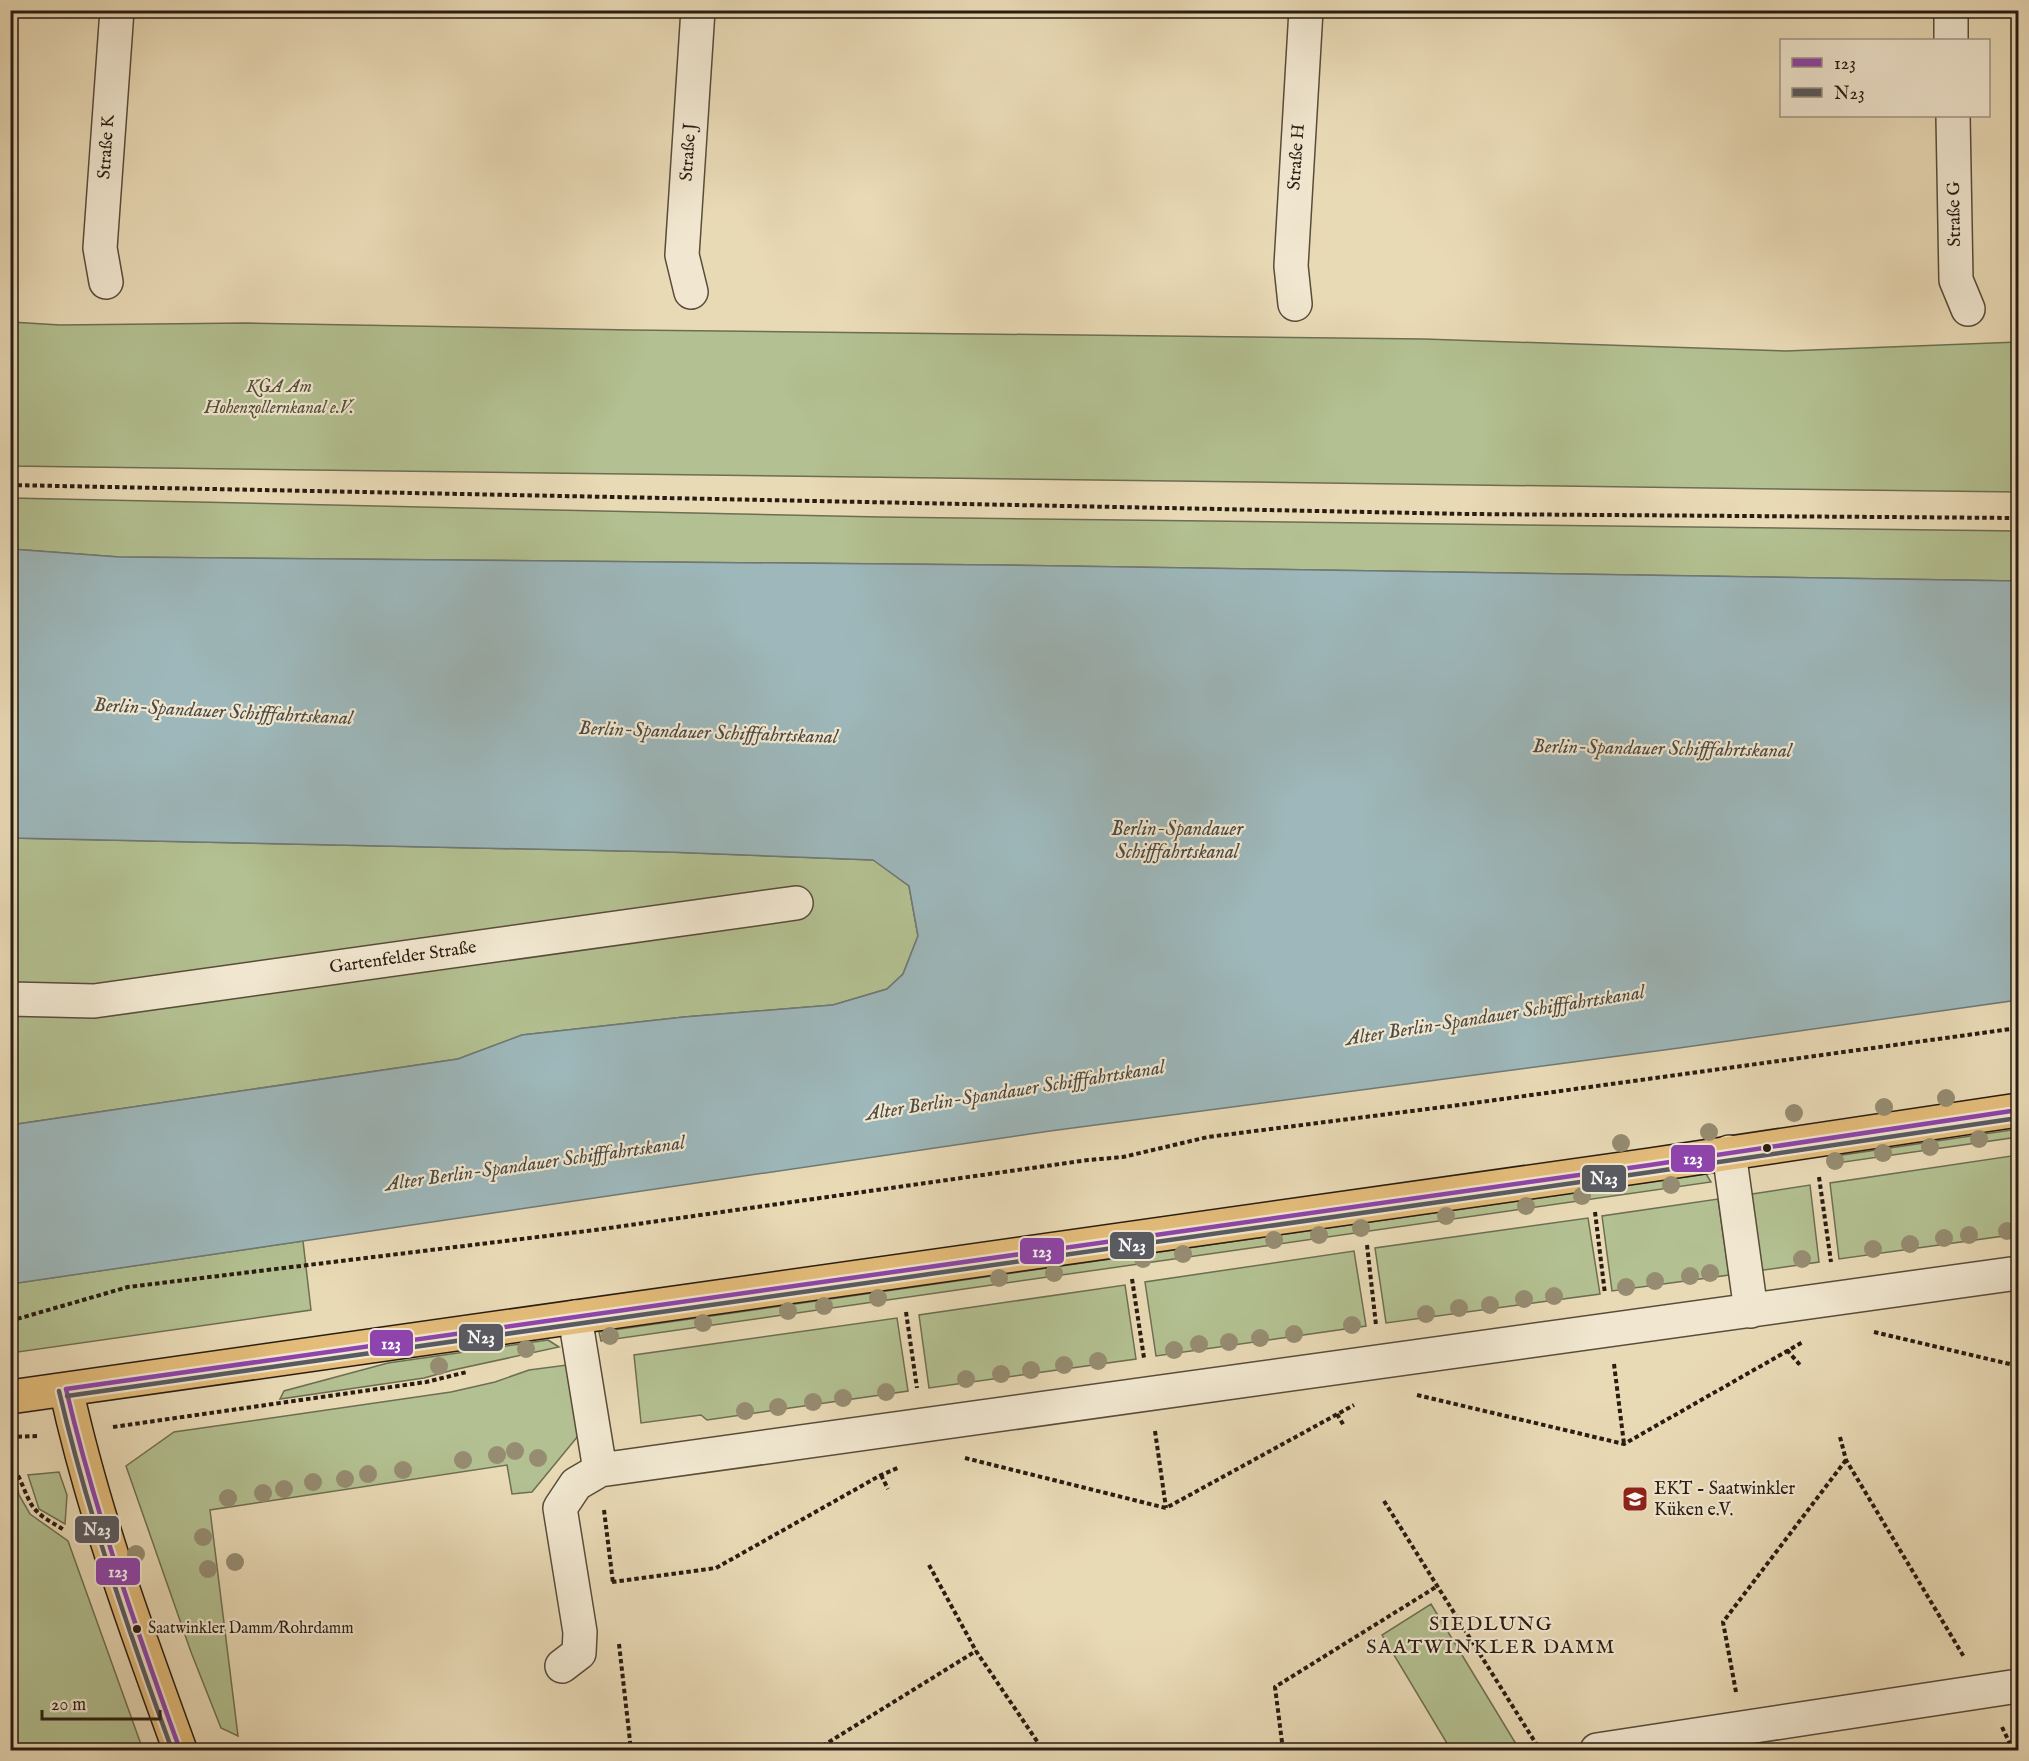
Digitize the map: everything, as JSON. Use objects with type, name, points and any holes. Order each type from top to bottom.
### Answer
[{"type":"main road","points":[[10,1397],[2019,1110]]},
{"type":"main road","points":[[66,1389],[80,1451],[136,1629],[180,1750]]},
{"type":"street","name":"Straße K","points":[[106,282],[100,248],[117,10]]},
{"type":"street","name":"Straße J","points":[[691,292],[682,255],[698,10]]},
{"type":"street","name":"Straße H","points":[[1295,304],[1291,266],[1306,10]]},
{"type":"street","points":[[1951,10],[1951,39]]},
{"type":"street","name":"Straße G","points":[[1953,117],[1956,280],[1968,309]]},
{"type":"street","name":"Gartenfelder Straße","points":[[10,999],[94,1001],[796,903]]},
{"type":"street","points":[[1729,1152],[1751,1311]]},
{"type":"street","points":[[562,1666],[579,1653],[580,1632],[560,1508],[576,1484],[600,1470],[2019,1273]]},
{"type":"street","points":[[575,1317],[600,1470]]},
{"type":"street","points":[[1597,1750],[2019,1686]]},
{"type":"path","points":[[10,485],[1468,514],[2019,518]]},
{"type":"path","points":[[10,1322],[128,1287],[595,1230],[1088,1160],[1123,1157],[1208,1137],[1460,1105],[2019,1028]]},
{"type":"path","points":[[1819,1171],[1840,1324],[2019,1366]]},
{"type":"path","points":[[1367,1245],[1385,1388],[1624,1444],[1808,1340]]},
{"type":"path","points":[[612,1582],[716,1568],[881,1475],[927,1457],[906,1312]]},
{"type":"path","points":[[1787,1350],[1800,1365]]},
{"type":"path","points":[[963,1457],[1166,1508],[1356,1404]]},
{"type":"path","points":[[1337,1414],[1344,1426]]},
{"type":"path","points":[[10,1437],[44,1436]]},
{"type":"path","points":[[1840,1437],[1846,1460],[1985,1691],[2013,1750]]},
{"type":"path","points":[[1742,1728],[1723,1622],[1846,1460]]},
{"type":"path","points":[[881,1475],[888,1490]]},
{"type":"path","points":[[1384,1501],[1540,1750]]},
{"type":"path","points":[[929,1565],[976,1651],[1043,1750]]},
{"type":"path","points":[[1283,1750],[1275,1687],[1436,1587]]},
{"type":"path","points":[[816,1750],[976,1651]]},
{"type":"path","points":[[10,1742],[15,1750]]},
{"type":"green space","name":"KGA Am Hohenzollernkanal e.V.","points":[[11,322],[60,325],[247,323],[1424,339],[1786,351],[2018,342],[2018,492],[11,466]]},
{"type":"green space","points":[[10,498],[880,517],[2018,531],[2018,581],[995,565],[119,557],[11,549]]},
{"type":"green space","points":[[10,838],[668,852],[874,860],[909,886],[918,936],[903,974],[887,989],[833,1005],[684,1017],[522,1035],[458,1059],[11,1125]]},
{"type":"green space","points":[[2018,1129],[2018,1137],[1830,1164],[1829,1157]]},
{"type":"green space","points":[[2018,1155],[2018,1234],[1839,1259],[1830,1183]]},
{"type":"green space","points":[[1706,1174],[1711,1182],[601,1341],[599,1332]]},
{"type":"green space","points":[[1810,1185],[1819,1262],[1757,1271],[1746,1195]]},
{"type":"green space","points":[[1718,1199],[1729,1275],[1612,1291],[1602,1216]]},
{"type":"green space","points":[[1588,1218],[1600,1294],[1386,1323],[1375,1248]]},
{"type":"green space","points":[[303,1241],[311,1310],[11,1353],[10,1284]]},
{"type":"green space","points":[[1354,1251],[1366,1326],[1156,1356],[1145,1282]]},
{"type":"green space","points":[[1125,1285],[1136,1359],[929,1388],[919,1315]]},
{"type":"green space","points":[[897,1318],[908,1391],[707,1420],[701,1415],[641,1423],[634,1355]]},
{"type":"green space","points":[[548,1340],[559,1347],[424,1378],[280,1399],[284,1391],[388,1363]]},
{"type":"green space","points":[[567,1365],[578,1436],[532,1492],[512,1494],[507,1465],[210,1510],[238,1736],[221,1728],[191,1652],[126,1466],[174,1432],[451,1392],[495,1382],[529,1370]]},
{"type":"green space","points":[[59,1472],[67,1495],[65,1524],[39,1509],[28,1475]]},
{"type":"green space","points":[[11,1477],[15,1477],[19,1495],[30,1514],[68,1541],[143,1750],[11,1750]]},
{"type":"green space","points":[[1431,1604],[1516,1744],[1451,1750],[1382,1635]]},
{"type":"water","name":"Berlin-Spandauer Schifffahrtskanal","points":[[11,549],[119,557],[995,565],[2018,581],[2018,1000],[1679,1048],[1050,1131],[11,1284],[11,1125],[458,1059],[522,1035],[684,1017],[833,1005],[887,989],[903,974],[918,936],[909,886],[873,860],[668,852],[11,838]]},
{"type":"transit line","name":"123","points":[[66,1389],[1650,1165],[2018,1110]]},
{"type":"transit line","name":"N23","points":[[67,1396],[2018,1118]]},
{"type":"transit line","name":"123","points":[[66,1389],[103,1526],[180,1750]]},
{"type":"transit line","name":"N23","points":[[59,1391],[70,1437],[110,1572],[172,1750]]},
{"type":"place","name":"EKT - Saatwinkler Küken e.V.","points":[[1635,1499]]},
{"type":"place","name":"Saatwinkler Damm/Rohrdamm","points":[[137,1629]]},
{"type":"district","name":"SIEDLUNG SAATWINKLER DAMM","points":[[1491,1636]]},
{"type":"water label","name":"Alter Berlin-Spandauer Schifffahrtskanal","points":[[1495,1016]]},
{"type":"water label","name":"Alter Berlin-Spandauer Schifffahrtskanal","points":[[1015,1091]]},
{"type":"water label","name":"Alter Berlin-Spandauer Schifffahrtskanal","points":[[535,1164]]}]
